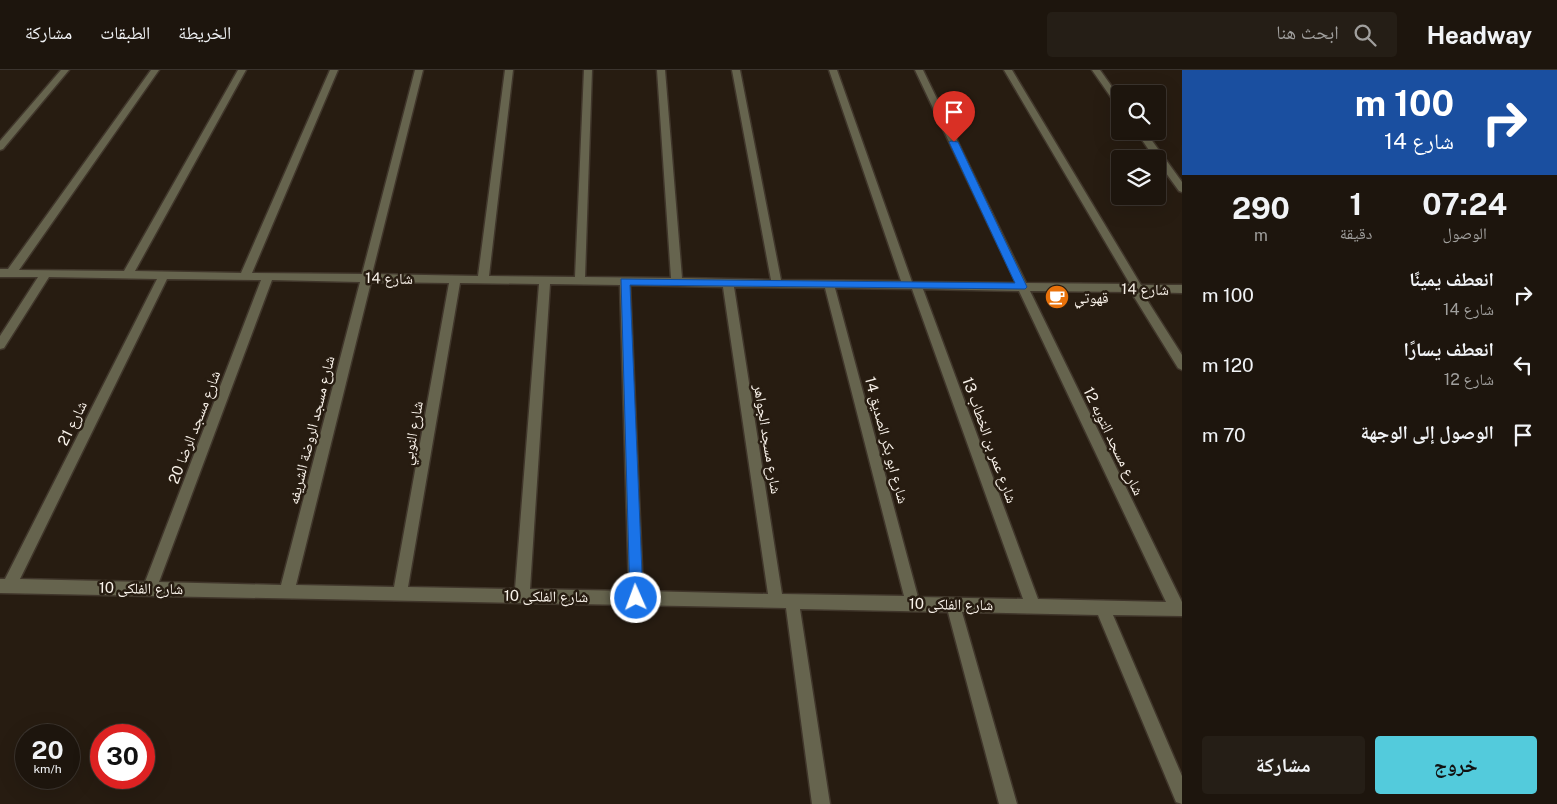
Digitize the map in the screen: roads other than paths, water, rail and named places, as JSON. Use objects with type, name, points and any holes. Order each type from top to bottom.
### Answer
[{"type":"street","points":[[0,147],[65,70]]},
{"type":"street","points":[[5,273],[155,70]]},
{"type":"street","points":[[128,274],[242,70]]},
{"type":"street","points":[[245,276],[334,70]]},
{"type":"street","name":"شارع مسجد الروضة الشريفه","points":[[287,591],[419,70]]},
{"type":"street","points":[[483,279],[509,70]]},
{"type":"street","points":[[580,281],[588,70]]},
{"type":"street","points":[[661,70],[677,282]]},
{"type":"street","points":[[736,70],[777,284]]},
{"type":"street","name":"شارع عمر بن الخطاب 13","points":[[833,70],[912,285],[1034,606]]},
{"type":"street","name":"شارع مسجد التوبه 12","points":[[919,70],[1022,287],[1179,609]]},
{"type":"street","points":[[1008,70],[1182,365]]},
{"type":"street","points":[[1096,70],[1111,91]]},
{"type":"street","points":[[1147,140],[1182,189]]},
{"type":"street","name":"شارع 14","points":[[5,273],[1182,289]]},
{"type":"street","points":[[0,345],[46,273]]},
{"type":"street","name":"شارع 21","points":[[4,586],[164,275]]},
{"type":"street","name":"شارع مسجد الرضا 20","points":[[150,588],[268,276]]},
{"type":"street","name":"شارع النوبي","points":[[400,593],[455,279]]},
{"type":"street","points":[[522,596],[545,280]]},
{"type":"street","points":[[625,281],[636,598]]},
{"type":"street","name":"شارع مسجد الجواهر","points":[[728,283],[784,601]]},
{"type":"street","name":"شارع ابو بكر الصديق 14","points":[[830,284],[913,604]]},
{"type":"street","name":"شارع الفلكى 10","points":[[4,586],[1179,609]]},
{"type":"street","points":[[784,601],[821,804]]},
{"type":"street","points":[[953,604],[1008,804]]},
{"type":"street","points":[[1102,608],[1182,796]]},
{"type":"place","name":"قهوتي","points":[[1057,297]]}]
